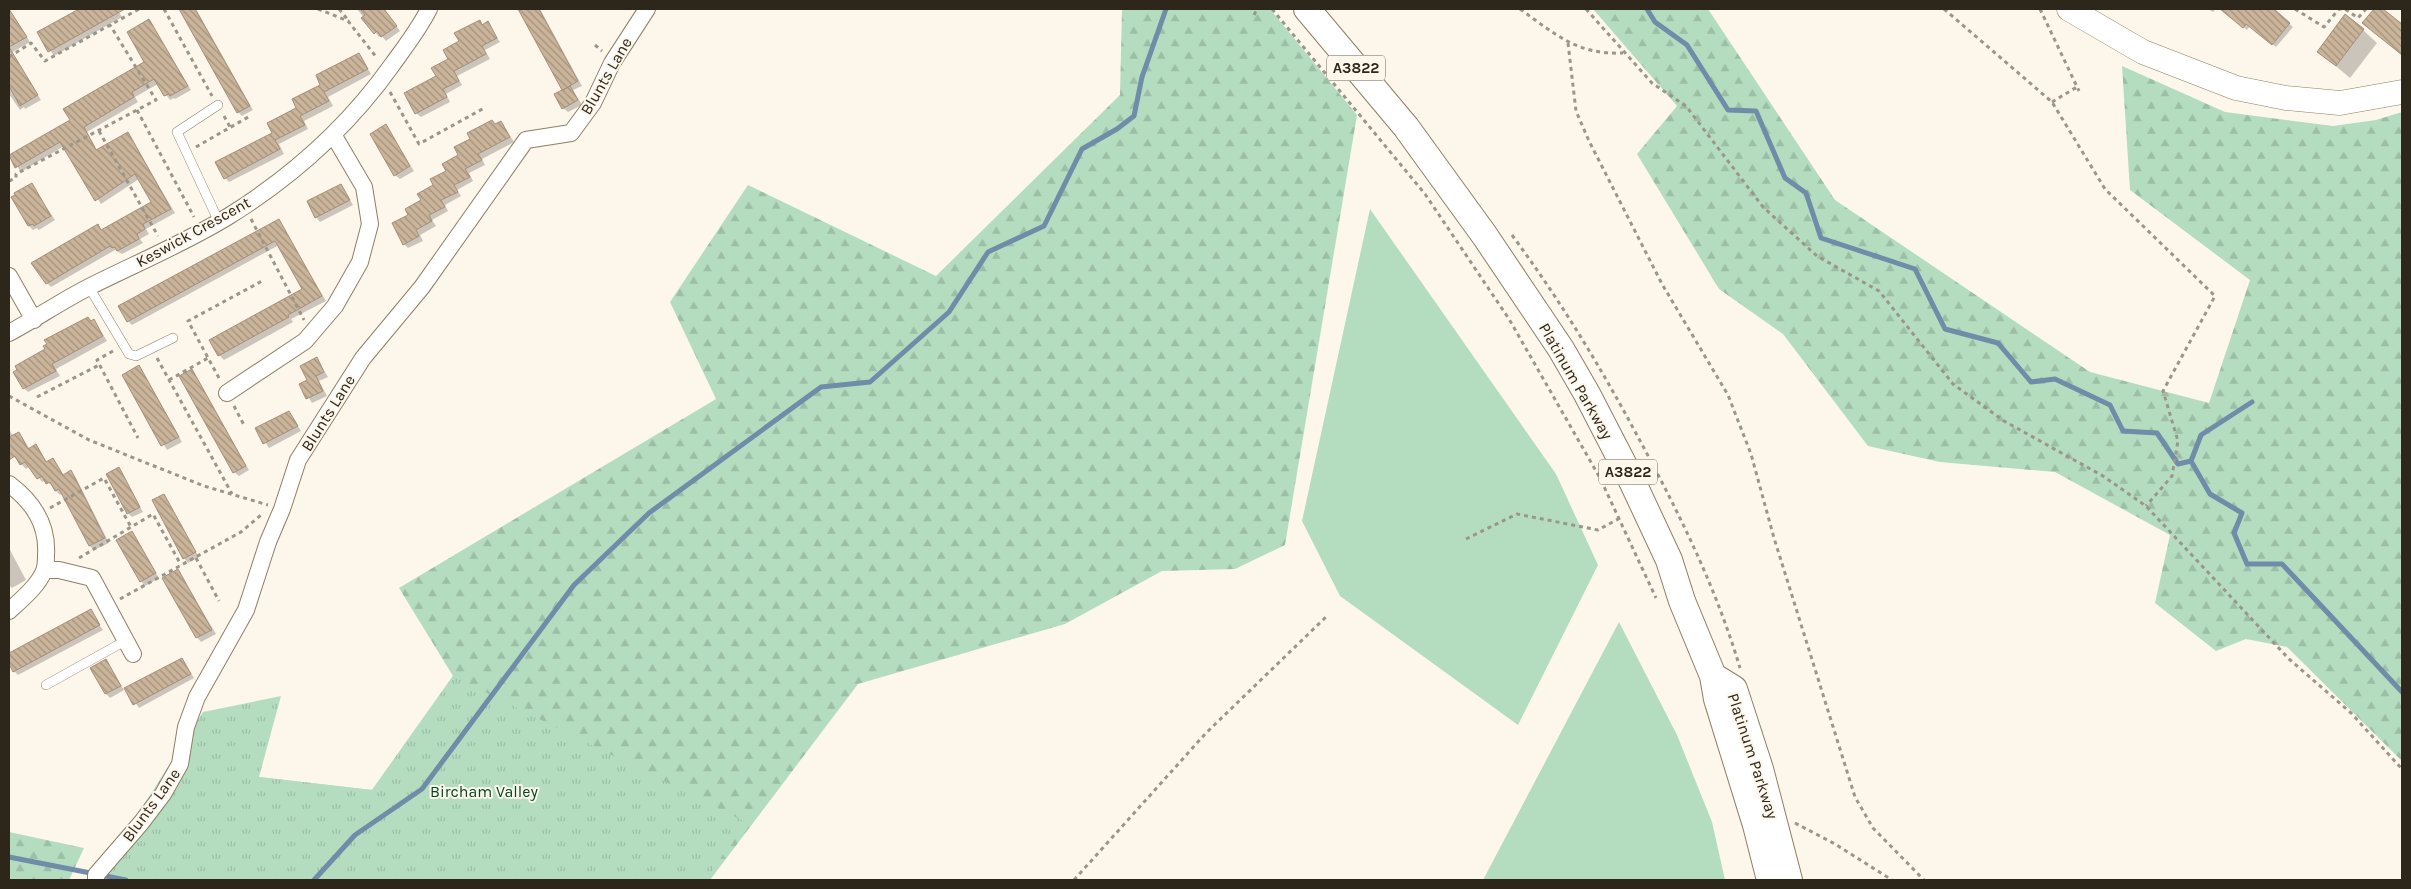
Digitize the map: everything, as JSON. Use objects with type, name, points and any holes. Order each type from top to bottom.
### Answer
[{"type":"main road","name":"Platinum Parkway","points":[[1307,9],[1406,126],[1485,236],[1561,349],[1587,394],[1633,483],[1669,560],[1682,601],[1713,676],[1734,689],[1760,769],[1789,880]]},
{"type":"main road","points":[[2069,9],[2143,52],[2236,88],[2286,98],[2340,103],[2402,92]]},
{"type":"main road","name":"A3822","points":[[1713,676],[1717,700],[1756,825],[1770,880]]},
{"type":"street","name":"Keswick Crescent","points":[[9,333],[89,287],[219,222],[279,182],[334,136],[385,75],[423,22],[429,9]]},
{"type":"street","name":"Blunts Lane","points":[[96,880],[96,875],[141,823],[163,794],[180,764],[186,727],[197,697],[246,610],[298,460],[363,358],[422,287],[526,140],[571,133],[593,103],[612,63],[646,9]]},
{"type":"street","points":[[227,393],[305,341],[335,306],[360,262],[370,224],[364,187],[334,136]]},
{"type":"street","points":[[9,276],[34,320]]},
{"type":"street","points":[[9,484],[30,503],[39,515],[52,570]]},
{"type":"street","points":[[52,570],[92,578],[129,647]]},
{"type":"street","points":[[9,611],[52,570]]},
{"type":"lane","points":[[218,105],[177,132],[219,222]]},
{"type":"lane","points":[[89,287],[129,354],[136,356],[174,338]]},
{"type":"lane","points":[[46,685],[129,647]]},
{"type":"path","points":[[9,57],[31,43],[44,61],[139,9]]},
{"type":"path","points":[[164,9],[230,127]]},
{"type":"path","points":[[318,9],[348,21]]},
{"type":"path","points":[[339,9],[385,75],[419,144],[486,107]]},
{"type":"path","points":[[1254,15],[1257,9]]},
{"type":"path","points":[[1272,9],[1425,194],[1509,319],[1600,478],[1657,600]]},
{"type":"path","points":[[1520,9],[1568,43],[1601,54],[1624,53]]},
{"type":"path","points":[[1586,9],[1652,83],[1686,106],[1763,207],[1817,256],[1879,291],[1953,384],[2004,421],[2103,476],[2146,506],[2289,659],[2351,713],[2402,769]]},
{"type":"path","points":[[1944,9],[2052,102],[2105,189],[2215,296],[2163,391],[2178,441],[2172,476],[2146,506]]},
{"type":"path","points":[[2040,9],[2079,91]]},
{"type":"path","points":[[2295,9],[2324,27],[2339,10],[2345,9],[2358,18],[2366,9]]},
{"type":"path","points":[[9,181],[16,178],[16,174],[156,100],[110,25]]},
{"type":"path","points":[[1568,43],[1576,111],[1589,141],[1662,284],[1728,395],[1751,454],[1774,538],[1855,797],[1873,828],[1924,880]]},
{"type":"path","points":[[2052,102],[2077,87]]},
{"type":"path","points":[[137,110],[201,231]]},
{"type":"path","points":[[186,152],[250,116]]},
{"type":"path","points":[[98,130],[166,250]]},
{"type":"path","points":[[253,224],[311,334]]},
{"type":"path","points":[[245,427],[188,321],[264,280]]},
{"type":"path","points":[[124,344],[97,360],[138,438]]},
{"type":"path","points":[[152,349],[232,494]]},
{"type":"path","points":[[169,380],[208,358]]},
{"type":"path","points":[[37,397],[99,365]]},
{"type":"path","points":[[9,396],[89,440],[204,486],[272,506],[241,532],[107,606]]},
{"type":"path","points":[[39,515],[104,478],[131,527]]},
{"type":"path","points":[[52,570],[153,514],[181,565]]},
{"type":"path","points":[[1466,539],[1517,514],[1598,530],[1620,518]]},
{"type":"path","points":[[196,558],[219,601]]},
{"type":"path","points":[[1074,880],[1206,733],[1328,615]]},
{"type":"path","points":[[1792,822],[1835,844],[1892,880]]},
{"type":"green space","points":[[1122,9],[1270,9],[1357,115],[1285,545],[1235,569],[1162,571],[1065,624],[858,684],[710,880],[192,880],[259,777],[372,790],[453,676],[399,588],[716,399],[670,302],[748,185],[936,276],[1120,95]]},
{"type":"green space","points":[[1593,9],[1708,9],[1835,200],[2090,372],[2209,403],[2250,280],[2130,190],[2122,66],[2225,112],[2333,126],[2376,120],[2402,112],[2402,761],[2287,647],[2246,639],[2216,651],[2155,603],[2170,535],[2055,472],[1940,462],[1868,446],[1783,334],[1719,289],[1637,154],[1677,106]]},
{"type":"green space","points":[[1370,209],[1556,474],[1598,565],[1518,725],[1340,596],[1302,521]]},
{"type":"green space","points":[[1619,622],[1677,735],[1712,822],[1725,880],[1483,880]]},
{"type":"green space","name":"Bircham Valley","points":[[453,676],[744,821],[707,880],[96,880],[203,712],[281,696],[259,777],[372,790]]},
{"type":"green space","points":[[9,832],[84,848],[69,880],[9,880]]},
{"type":"building","points":[[9,9],[27,37],[9,47]]},
{"type":"building","points":[[79,9],[125,9],[48,52],[37,32]]},
{"type":"building","points":[[179,9],[195,9],[250,106],[237,113]]},
{"type":"building","points":[[360,9],[384,9],[397,26],[381,37],[377,31],[374,34],[361,18],[365,15]]},
{"type":"building","points":[[518,9],[539,9],[578,81],[563,90],[570,86],[578,100],[562,109],[554,94],[562,90]]},
{"type":"building","points":[[2220,9],[2274,9],[2290,23],[2272,45],[2246,24],[2243,28]]},
{"type":"building","points":[[2374,9],[2383,9],[2402,24],[2402,55],[2362,23]]},
{"type":"building","points":[[2345,14],[2364,29],[2336,66],[2317,52]]},
{"type":"building","points":[[149,19],[188,86],[170,96],[169,94],[164,96],[154,79],[132,92],[134,97],[84,127],[96,150],[128,132],[171,209],[143,224],[145,229],[137,234],[139,239],[117,251],[115,247],[112,248],[110,246],[46,284],[31,263],[98,224],[101,230],[151,202],[135,174],[95,201],[60,142],[15,168],[9,155],[70,120],[63,109],[144,62],[127,32]]},
{"type":"building","points":[[480,20],[482,25],[488,21],[497,38],[482,46],[486,54],[454,71],[459,81],[443,89],[447,97],[415,114],[404,93],[436,76],[431,68],[448,59],[443,50],[459,41],[454,33]]},
{"type":"building","points":[[9,47],[38,95],[20,106],[9,86]]},
{"type":"building","points":[[359,53],[368,69],[324,92],[329,101],[300,116],[305,125],[275,140],[280,149],[224,179],[215,162],[272,133],[267,123],[296,108],[292,99],[320,85],[316,75]]},
{"type":"building","points":[[492,120],[495,124],[501,121],[510,137],[478,154],[482,160],[465,169],[470,177],[454,185],[458,192],[441,200],[445,207],[429,215],[432,221],[416,230],[419,236],[403,245],[392,223],[408,215],[405,209],[421,200],[417,194],[433,185],[430,179],[446,171],[442,164],[458,155],[454,147],[470,139],[467,133]]},
{"type":"building","points":[[386,124],[410,166],[394,176],[370,134]]},
{"type":"building","points":[[32,183],[51,216],[34,226],[33,224],[28,226],[11,197],[15,195],[14,193]]},
{"type":"building","points":[[341,184],[350,200],[315,218],[307,201]]},
{"type":"building","points":[[279,219],[322,296],[288,315],[289,317],[218,356],[209,340],[302,289],[275,241],[127,322],[118,306]]},
{"type":"building","points":[[88,317],[91,321],[94,319],[103,336],[52,364],[56,371],[23,389],[13,372],[17,370],[15,366],[45,349],[43,346],[47,344],[44,340]]},
{"type":"building","points":[[317,357],[324,372],[316,376],[323,391],[306,399],[299,384],[307,380],[300,366]]},
{"type":"building","points":[[139,365],[179,437],[161,446],[122,375]]},
{"type":"building","points":[[192,369],[246,466],[233,473],[179,376]]},
{"type":"building","points":[[289,411],[298,426],[263,444],[255,428]]},
{"type":"building","points":[[19,432],[28,449],[36,444],[46,462],[53,458],[63,475],[71,470],[105,538],[89,546],[59,489],[55,491],[50,482],[46,484],[42,476],[37,479],[25,462],[20,465],[15,456],[9,460],[9,437]]},
{"type":"building","points":[[119,467],[140,507],[127,514],[106,474]]},
{"type":"building","points":[[164,494],[196,552],[183,559],[152,500]]},
{"type":"building","points":[[132,531],[156,573],[140,582],[116,540]]},
{"type":"building","points":[[178,569],[212,630],[196,638],[162,578]]},
{"type":"building","points":[[91,609],[100,625],[13,672],[9,664],[9,653]]},
{"type":"building","points":[[182,658],[191,674],[133,705],[124,688]]},
{"type":"building","points":[[106,659],[121,686],[105,694],[90,668]]},
{"type":"waterway","points":[[314,880],[355,835],[422,789],[574,585],[649,513],[821,387],[870,382],[949,312],[988,252],[1044,226],[1082,149],[1117,129],[1134,116],[1142,77],[1166,9]]},
{"type":"waterway","points":[[1647,9],[1655,22],[1687,45],[1728,110],[1756,111],[1785,178],[1806,193],[1821,238],[1915,269],[1945,329],[1998,343],[2031,382],[2055,379],[2110,405],[2123,431],[2157,433],[2178,464],[2191,461],[2210,494],[2242,513],[2234,533],[2247,564],[2282,564],[2402,692]]},
{"type":"waterway","points":[[2191,461],[2201,435],[2252,402]]},
{"type":"waterway","points":[[9,857],[126,880]]}]
